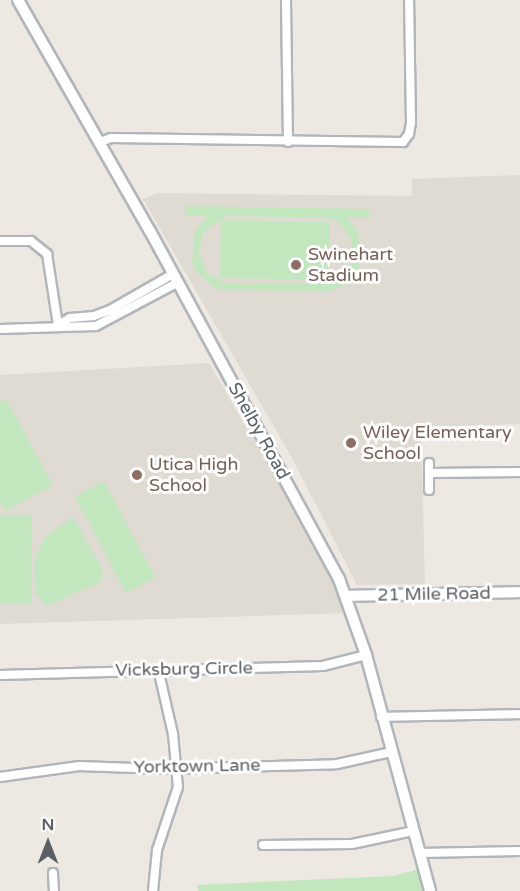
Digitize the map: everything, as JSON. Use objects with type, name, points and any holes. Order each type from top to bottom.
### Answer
[{"type":"street","name":"Shelby Road","points":[[18,0],[100,142],[347,596],[366,655],[430,891]]},
{"type":"street","points":[[286,0],[288,142]]},
{"type":"street","points":[[100,142],[109,138],[400,142],[407,138],[411,123],[409,0]]},
{"type":"street","points":[[0,241],[31,241],[48,254],[58,325]]},
{"type":"street","points":[[58,325],[70,318],[94,316],[175,279]]},
{"type":"street","points":[[0,329],[58,325],[96,326],[119,316],[175,279]]},
{"type":"street","points":[[114,307],[119,316]]},
{"type":"street","points":[[429,463],[429,490]]},
{"type":"street","points":[[429,473],[520,472]]},
{"type":"street","name":"21 Mile Road","points":[[347,596],[520,592]]},
{"type":"street","name":"Vicksburg Circle","points":[[0,675],[42,670],[159,673],[323,666],[366,655]]},
{"type":"street","points":[[153,891],[157,850],[176,800],[177,769],[159,673]]},
{"type":"street","points":[[381,717],[520,714]]},
{"type":"street","name":"Yorktown Lane","points":[[1,778],[79,766],[177,769],[337,764],[391,752]]},
{"type":"street","points":[[263,845],[352,844],[413,831]]},
{"type":"street","points":[[420,854],[520,851]]},
{"type":"street","points":[[53,873],[54,891]]},
{"type":"shaded area","points":[[520,175],[520,424],[421,427],[425,584],[357,585],[292,458],[143,199],[158,193],[412,196],[412,179]]},
{"type":"shaded area","name":"Utica High School","points":[[209,363],[332,575],[348,613],[0,624],[0,375]]},
{"type":"green space","points":[[185,206],[369,209],[369,218],[347,218],[356,229],[360,243],[359,268],[347,284],[330,291],[219,290],[198,274],[192,262],[195,231],[207,216],[185,215]],"holes":[[[226,216],[328,218],[339,222],[351,238],[351,268],[337,282],[327,284],[225,283],[207,273],[199,252],[203,232]]]},
{"type":"green space","points":[[221,220],[330,222],[329,280],[220,278]]},
{"type":"green space","points":[[6,399],[53,485],[5,511],[0,501],[0,402]]},
{"type":"green space","points":[[104,481],[155,577],[126,593],[75,496]]},
{"type":"green space","points":[[0,515],[32,515],[32,604],[0,604]]},
{"type":"green space","points":[[73,517],[103,570],[100,582],[46,606],[36,593],[35,558],[46,536]]},
{"type":"green space","points":[[424,868],[430,891],[199,891],[196,885],[393,876]]},
{"type":"place","name":"Swinehart Stadium","points":[[296,265]]},
{"type":"place","name":"Wiley Elementary School","points":[[351,443]]},
{"type":"place","name":"Utica High School","points":[[137,475]]}]
